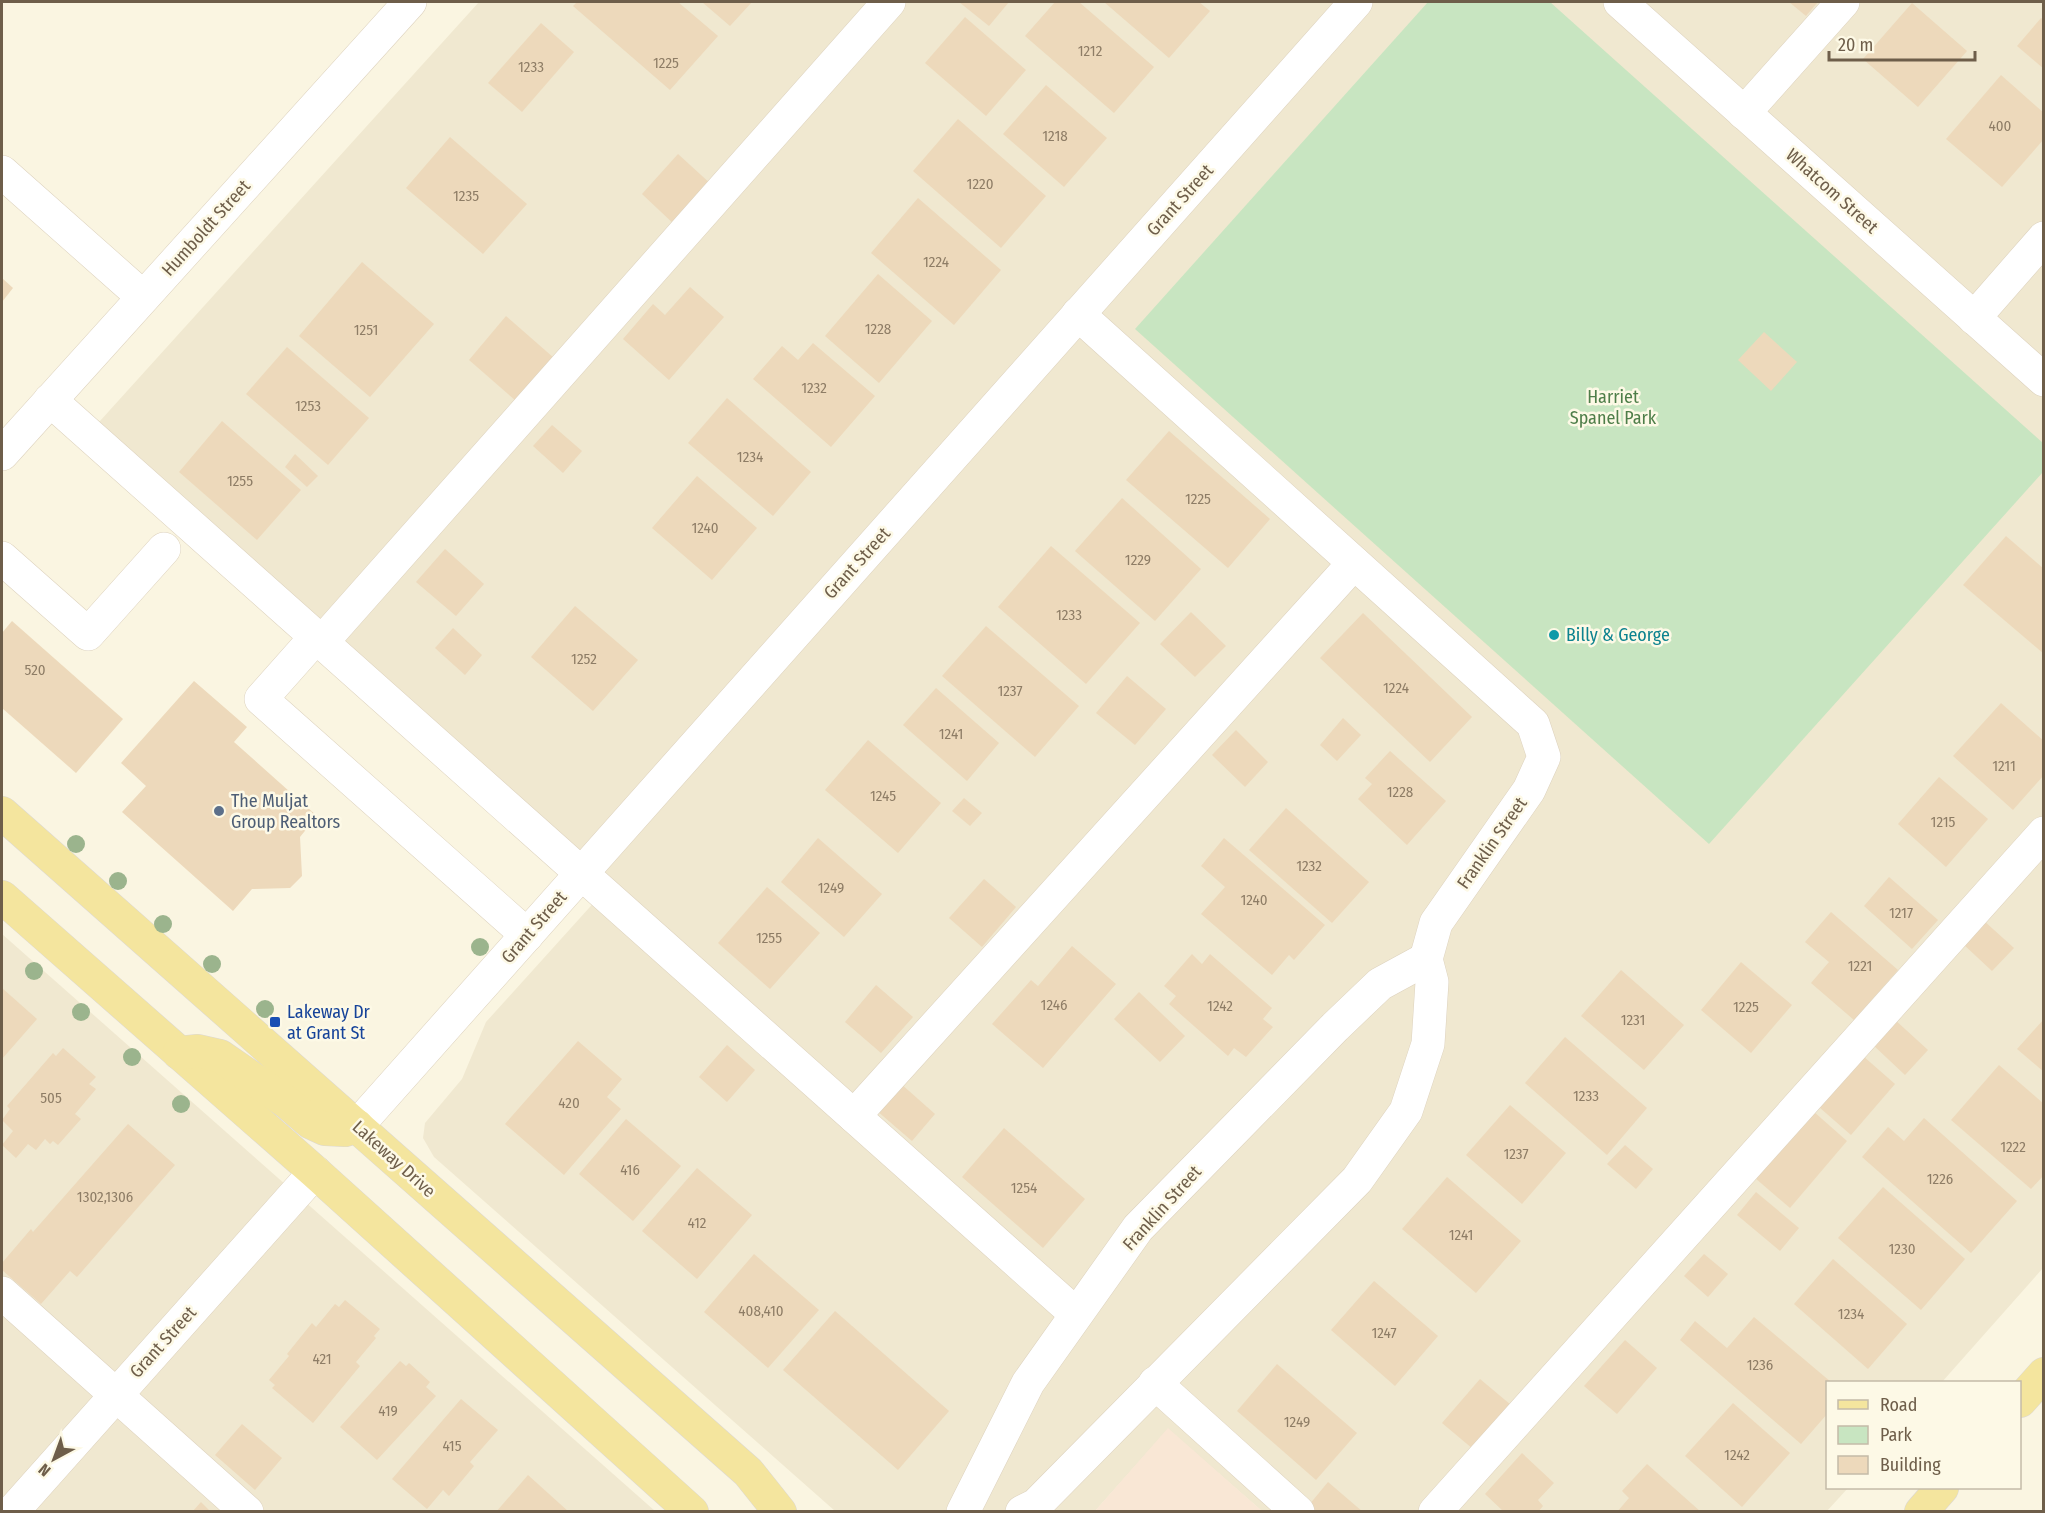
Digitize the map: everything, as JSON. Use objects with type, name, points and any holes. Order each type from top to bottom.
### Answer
[{"type":"main road","name":"Lakeway Drive","points":[[2,813],[748,1472],[780,1512]]},
{"type":"main road","points":[[2,897],[315,1172],[692,1512]]},
{"type":"main road","points":[[179,1053],[198,1051],[220,1056],[288,1103],[310,1122],[325,1129],[345,1130],[357,1126]]},
{"type":"main road","points":[[2021,1399],[2043,1374]]},
{"type":"main road","points":[[1921,1512],[1941,1489]]},
{"type":"street","name":"Humboldt Street","points":[[2,454],[410,2]]},
{"type":"street","points":[[527,935],[261,699],[319,640],[889,2]]},
{"type":"street","name":"Grant Street","points":[[357,1126],[1356,2]]},
{"type":"street","name":"Whatcom Street","points":[[1620,2],[2043,380]]},
{"type":"street","points":[[1744,113],[1843,2]]},
{"type":"street","points":[[2,172],[143,297]]},
{"type":"street","points":[[1974,318],[2043,238]]},
{"type":"street","points":[[854,1116],[1354,563],[1078,314]]},
{"type":"street","points":[[50,400],[1076,1314]]},
{"type":"street","points":[[2,558],[88,634],[164,549]]},
{"type":"street","name":"Franklin Street","points":[[1022,1512],[1036,1504],[1357,1180],[1406,1111],[1428,1044],[1432,982],[1426,959],[1436,924],[1529,790],[1544,757],[1533,724],[1354,563]]},
{"type":"street","points":[[1435,1512],[2043,832]]},
{"type":"street","name":"Franklin Street","points":[[963,1512],[1028,1383],[1138,1228],[1380,984],[1426,959]]},
{"type":"street","name":"Grant Street","points":[[12,1512],[315,1172]]},
{"type":"street","points":[[2,1293],[248,1512]]},
{"type":"street","points":[[1155,1383],[1298,1512]]},
{"type":"shaded area","points":[[479,2],[2043,2],[2043,1268],[1943,1381],[1826,1381],[1826,1489],[1847,1489],[1827,1511],[1262,1511],[1168,1429],[1095,1511],[835,1511],[434,1157],[423,1138],[425,1123],[462,1079],[486,1022],[598,898],[81,442]]},
{"type":"shaded area","points":[[2,934],[655,1511],[2,1511]]},
{"type":"shaded area","points":[[1168,1428],[1262,1511],[1095,1511]]},
{"type":"green space","name":"Harriet Spanel Park","points":[[1428,2],[1550,2],[2043,443],[2043,472],[1709,844],[1135,329]]},
{"type":"building","points":[[577,2],[678,2],[718,36],[670,90],[573,6]]},
{"type":"building","points":[[702,2],[752,2],[730,26]]},
{"type":"building","points":[[959,2],[1009,2],[989,26]]},
{"type":"building","points":[[1055,2],[1079,2],[1154,67],[1114,113],[1025,36]]},
{"type":"building","points":[[1104,2],[1199,2],[1210,11],[1169,58]]},
{"type":"building","points":[[1789,2],[1818,2],[1806,16]]},
{"type":"building","points":[[1912,3],[1967,51],[1918,107],[1863,59]]},
{"type":"building","points":[[965,17],[1026,70],[986,116],[925,63]]},
{"type":"building","points":[[2041,18],[2044,20],[2044,69],[2017,46]]},
{"type":"building","points":[[541,23],[574,52],[522,112],[488,83]]},
{"type":"building","points":[[2001,75],[2044,113],[2044,139],[2002,187],[1946,139]]},
{"type":"building","points":[[1046,85],[1107,138],[1064,187],[1003,134]]},
{"type":"building","points":[[958,119],[1046,196],[1001,248],[913,171]]},
{"type":"building","points":[[450,137],[527,204],[483,254],[406,188]]},
{"type":"building","points":[[678,154],[713,186],[676,226],[642,194]]},
{"type":"building","points":[[918,198],[1001,270],[954,325],[871,253]]},
{"type":"building","points":[[362,262],[434,324],[370,397],[299,336]]},
{"type":"building","points":[[878,274],[932,321],[879,383],[825,336]]},
{"type":"building","points":[[2,278],[13,288],[2,302]]},
{"type":"building","points":[[690,287],[724,317],[669,380],[623,339],[653,304],[665,315]]},
{"type":"building","points":[[506,316],[554,358],[516,401],[469,360]]},
{"type":"building","points":[[1764,332],[1797,362],[1771,391],[1738,360]]},
{"type":"building","points":[[813,343],[875,396],[831,447],[753,379],[782,346],[798,360]]},
{"type":"building","points":[[287,347],[369,418],[328,465],[246,394]]},
{"type":"building","points":[[727,398],[811,472],[773,516],[688,443]]},
{"type":"building","points":[[222,421],[301,490],[257,540],[179,472]]},
{"type":"building","points":[[552,425],[582,451],[563,473],[533,446]]},
{"type":"building","points":[[1169,431],[1270,519],[1228,568],[1126,480]]},
{"type":"building","points":[[295,454],[318,476],[307,487],[285,467]]},
{"type":"building","points":[[697,476],[757,528],[712,580],[652,528]]},
{"type":"building","points":[[1122,498],[1201,569],[1155,621],[1075,551]]},
{"type":"building","points":[[2006,536],[2044,569],[2044,654],[1963,585]]},
{"type":"building","points":[[1051,546],[1140,623],[1086,684],[998,607]]},
{"type":"building","points":[[445,549],[484,584],[456,616],[416,582]]},
{"type":"building","points":[[575,606],[638,660],[593,711],[531,657]]},
{"type":"building","points":[[1191,612],[1226,646],[1195,677],[1160,644]]},
{"type":"building","points":[[1363,613],[1472,717],[1430,762],[1320,658]]},
{"type":"building","points":[[12,621],[123,719],[76,773],[2,708],[2,633]]},
{"type":"building","points":[[986,626],[1079,706],[1035,757],[942,676]]},
{"type":"building","points":[[453,628],[482,655],[465,675],[435,648]]},
{"type":"building","points":[[1127,676],[1166,709],[1135,745],[1096,713]]},
{"type":"building","points":[[194,681],[247,727],[234,742],[317,816],[300,837],[302,876],[290,888],[252,889],[233,911],[122,812],[146,786],[121,763]]},
{"type":"building","points":[[936,688],[999,743],[967,781],[903,725]]},
{"type":"building","points":[[2001,703],[2044,741],[2044,775],[2013,810],[1953,756]]},
{"type":"building","points":[[1343,718],[1361,735],[1337,761],[1320,745]]},
{"type":"building","points":[[1236,730],[1268,762],[1245,787],[1212,755]]},
{"type":"building","points":[[868,740],[941,803],[898,853],[825,790]]},
{"type":"building","points":[[1390,751],[1446,801],[1407,845],[1358,799],[1372,784],[1365,778]]},
{"type":"building","points":[[1939,777],[1988,819],[1946,867],[1898,824]]},
{"type":"building","points":[[964,798],[982,813],[970,826],[952,811]]},
{"type":"building","points":[[1286,808],[1369,882],[1332,923],[1249,850]]},
{"type":"building","points":[[818,838],[882,894],[844,937],[781,882]]},
{"type":"building","points":[[1224,838],[1325,925],[1294,960],[1289,955],[1272,975],[1201,914],[1225,887],[1201,866]]},
{"type":"building","points":[[1889,877],[1938,920],[1912,949],[1864,906]]},
{"type":"building","points":[[984,879],[1016,907],[982,947],[949,918]]},
{"type":"building","points":[[767,887],[820,933],[770,989],[718,943]]},
{"type":"building","points":[[1831,912],[1898,970],[1854,1020],[1811,983],[1829,962],[1805,942]]},
{"type":"building","points":[[1983,920],[2014,948],[1992,971],[1962,943]]},
{"type":"building","points":[[1072,946],[1116,984],[1043,1068],[992,1024],[1031,980],[1038,986]]},
{"type":"building","points":[[1192,954],[1202,964],[1210,954],[1272,1008],[1263,1019],[1273,1027],[1246,1057],[1234,1048],[1228,1056],[1169,1004],[1176,996],[1164,986]]},
{"type":"building","points":[[1741,962],[1792,1005],[1751,1053],[1701,1010]]},
{"type":"building","points":[[1621,970],[1684,1025],[1644,1070],[1581,1016]]},
{"type":"building","points":[[876,985],[913,1017],[881,1053],[845,1022]]},
{"type":"building","points":[[2,988],[37,1019],[2,1059]]},
{"type":"building","points":[[1139,992],[1185,1036],[1160,1062],[1114,1019]]},
{"type":"building","points":[[1894,1019],[1928,1050],[1905,1075],[1871,1043]]},
{"type":"building","points":[[2044,1019],[2044,1072],[2017,1049]]},
{"type":"building","points":[[1565,1037],[1647,1108],[1607,1155],[1525,1083]]},
{"type":"building","points":[[578,1041],[622,1079],[607,1097],[621,1109],[564,1175],[505,1124]]},
{"type":"building","points":[[727,1045],[755,1070],[727,1102],[699,1077]]},
{"type":"building","points":[[63,1048],[96,1077],[89,1084],[96,1089],[75,1114],[81,1119],[58,1145],[53,1141],[50,1144],[45,1139],[36,1150],[28,1144],[16,1158],[2,1145],[13,1131],[2,1120],[10,1109],[7,1106],[53,1053],[56,1056]]},
{"type":"building","points":[[1863,1056],[1895,1084],[1851,1135],[1819,1107]]},
{"type":"building","points":[[1999,1065],[2044,1104],[2044,1175],[2031,1189],[1951,1120]]},
{"type":"building","points":[[900,1083],[935,1114],[912,1141],[876,1110]]},
{"type":"building","points":[[1510,1105],[1566,1153],[1522,1204],[1466,1155]]},
{"type":"building","points":[[1813,1111],[1847,1141],[1790,1208],[1755,1178]]},
{"type":"building","points":[[1924,1118],[2017,1201],[1971,1253],[1862,1157],[1888,1127],[1904,1141]]},
{"type":"building","points":[[626,1119],[681,1166],[633,1221],[579,1174]]},
{"type":"building","points":[[128,1124],[175,1165],[77,1277],[70,1271],[41,1304],[2,1270],[2,1263],[31,1229],[33,1232]]},
{"type":"building","points":[[1004,1128],[1085,1199],[1043,1248],[962,1177]]},
{"type":"building","points":[[1625,1145],[1653,1169],[1636,1189],[1607,1164]]},
{"type":"building","points":[[697,1168],[752,1215],[697,1279],[642,1231]]},
{"type":"building","points":[[1447,1177],[1521,1241],[1476,1293],[1402,1229]]},
{"type":"building","points":[[1883,1187],[1965,1259],[1921,1310],[1838,1238]]},
{"type":"building","points":[[1756,1192],[1799,1228],[1780,1251],[1737,1215]]},
{"type":"building","points":[[754,1254],[819,1310],[768,1368],[704,1312]]},
{"type":"building","points":[[1704,1254],[1728,1274],[1708,1297],[1684,1276]]},
{"type":"building","points":[[1833,1259],[1907,1324],[1868,1369],[1794,1304]]},
{"type":"building","points":[[1374,1281],[1438,1336],[1395,1386],[1331,1330]]},
{"type":"building","points":[[345,1300],[380,1329],[374,1336],[376,1338],[356,1362],[360,1366],[313,1423],[272,1388],[275,1385],[269,1380],[312,1323],[316,1327],[335,1304],[339,1307]]},
{"type":"building","points":[[835,1311],[949,1411],[898,1470],[783,1370]]},
{"type":"building","points":[[1754,1317],[1830,1381],[1826,1381],[1826,1415],[1801,1444],[1680,1340],[1695,1321],[1727,1348]]},
{"type":"building","points":[[1625,1340],[1657,1368],[1617,1414],[1584,1386]]},
{"type":"building","points":[[400,1361],[406,1366],[409,1363],[430,1382],[426,1387],[436,1396],[377,1460],[340,1427]]},
{"type":"building","points":[[1277,1364],[1357,1433],[1316,1480],[1237,1411]]},
{"type":"building","points":[[1480,1379],[1511,1405],[1473,1449],[1442,1423]]},
{"type":"building","points":[[461,1399],[498,1430],[470,1462],[474,1466],[449,1496],[443,1490],[427,1509],[392,1479]]},
{"type":"building","points":[[1733,1403],[1790,1453],[1742,1507],[1685,1456]]},
{"type":"building","points":[[242,1424],[282,1458],[255,1490],[215,1455]]},
{"type":"building","points":[[1522,1453],[1554,1483],[1538,1500],[1543,1506],[1538,1512],[1504,1512],[1485,1494]]},
{"type":"building","points":[[1647,1464],[1701,1512],[1617,1512],[1629,1498],[1622,1491]]},
{"type":"building","points":[[528,1475],[569,1512],[496,1512]]},
{"type":"building","points":[[1328,1482],[1363,1512],[1317,1512],[1309,1505]]},
{"type":"building","points":[[201,1502],[211,1512],[192,1512]]},
{"type":"place","name":"Billy & George","points":[[1554,635]]},
{"type":"place","name":"The Muljat Group Realtors","points":[[219,811]]},
{"type":"place","name":"Lakeway Dr at Grant St","points":[[275,1022]]}]
